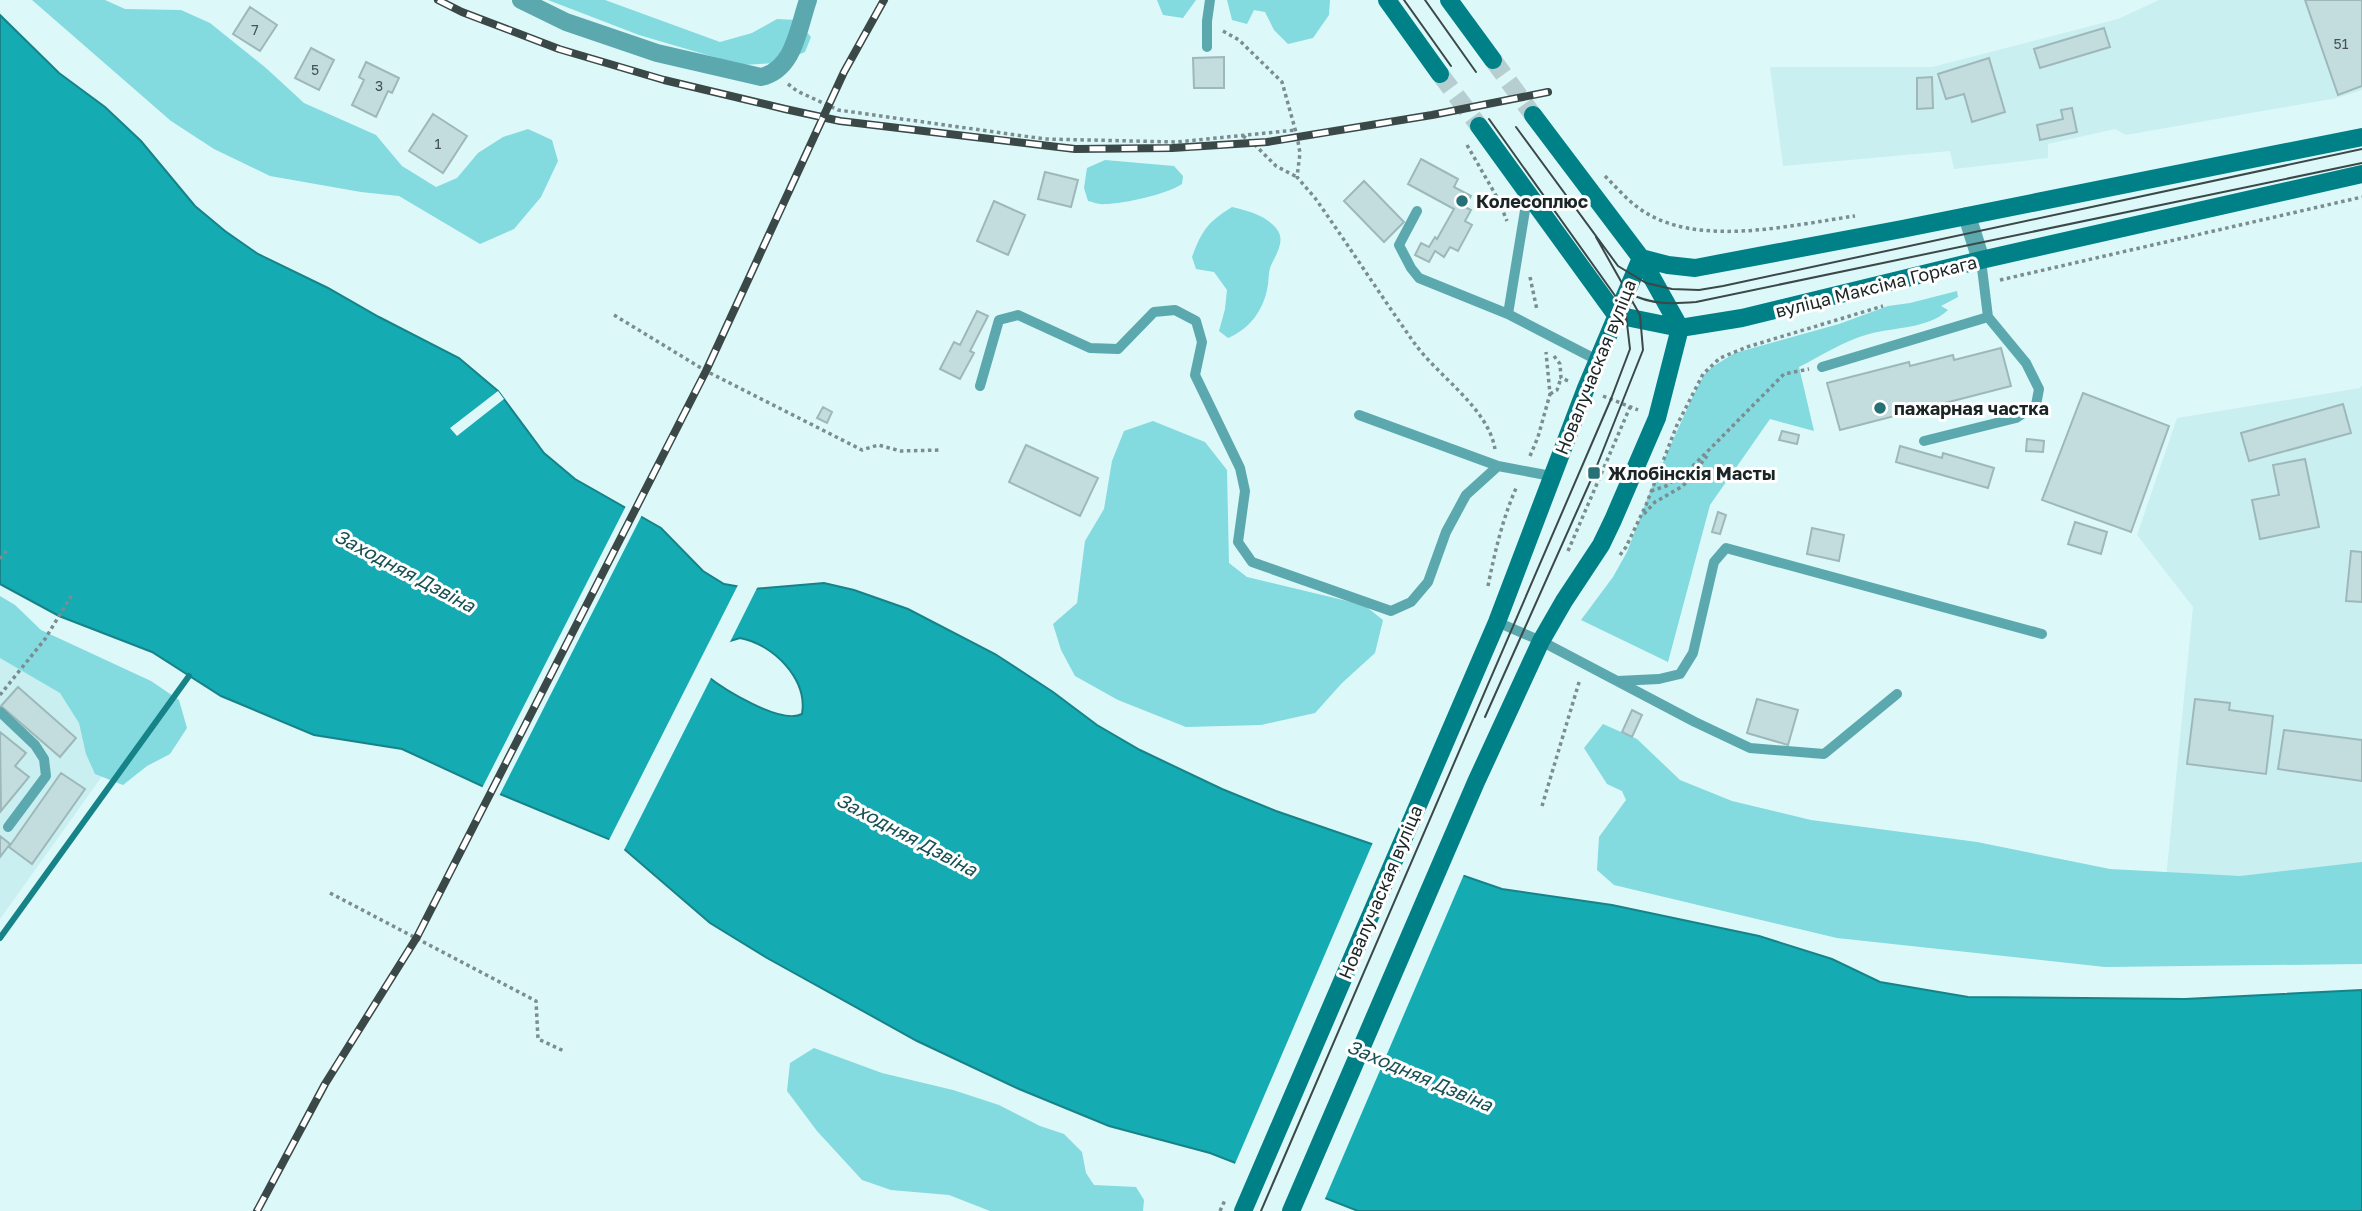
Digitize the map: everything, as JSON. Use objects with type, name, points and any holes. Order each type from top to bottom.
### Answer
[{"type":"main road","points":[[1387,0],[1440,74]]},
{"type":"main road","points":[[1449,0],[1493,60]]},
{"type":"main road","points":[[1533,115],[1641,258],[1695,268],[2362,137]]},
{"type":"main road","points":[[1479,126],[1616,315]]},
{"type":"main road","name":"вуліца Максіма Горкага","points":[[1616,315],[1680,328],[1750,316],[1981,260],[2362,174]]},
{"type":"main road","name":"Новалучаская вуліца","points":[[1243,1211],[1497,622],[1551,476],[1641,258]]},
{"type":"main road","name":"Новалучаская вуліца","points":[[1641,258],[1680,328]]},
{"type":"main road","points":[[1291,1211],[1476,782],[1541,641],[1601,545],[1613,520],[1657,418],[1680,328]]},
{"type":"street","points":[[521,0],[566,22],[657,53],[761,77],[775,74],[788,61],[808,0]]},
{"type":"street","points":[[1968,216],[1981,260]]},
{"type":"lane","points":[[1207,47],[1210,0]]},
{"type":"lane","points":[[1508,314],[1528,192]]},
{"type":"lane","points":[[1417,211],[1399,245],[1419,278],[1508,314],[1597,360]]},
{"type":"lane","points":[[1923,441],[2016,418],[2036,405],[2039,389],[2026,363],[1988,317],[1981,260]]},
{"type":"lane","points":[[980,386],[999,320],[1018,315],[1090,348],[1118,349],[1154,312],[1175,310],[1196,321],[1202,342],[1195,375],[1240,468],[1245,491],[1238,542],[1252,562],[1391,611],[1410,602],[1427,582],[1446,532],[1466,495],[1498,466]]},
{"type":"lane","points":[[1822,367],[1988,317]]},
{"type":"lane","points":[[1359,415],[1498,466],[1551,476]]},
{"type":"lane","points":[[1617,681],[1659,679],[1681,674],[1693,653],[1714,562],[1726,548],[2042,634]]},
{"type":"lane","points":[[1497,622],[1541,641],[1750,748],[1824,754],[1898,694]]},
{"type":"lane","points":[[0,712],[35,745],[44,759],[46,776],[8,827]]},
{"type":"path","points":[[1207,21],[1239,40],[1282,82],[1300,153],[1297,177]]},
{"type":"path","points":[[775,74],[797,91],[838,110],[1045,139],[1177,142],[1296,130]]},
{"type":"path","points":[[1241,135],[1276,166],[1297,177],[1346,242],[1416,345],[1478,412],[1492,436],[1498,466]]},
{"type":"path","points":[[1463,138],[1498,199],[1533,286],[1545,347],[1550,394],[1538,437],[1509,504],[1495,551],[1486,596]]},
{"type":"path","points":[[1601,172],[1640,209],[1670,225],[1696,230],[1766,229],[1860,215]]},
{"type":"path","points":[[1982,284],[2362,197]]},
{"type":"path","points":[[1728,230],[1729,236]]},
{"type":"path","points":[[1618,557],[1640,519],[1677,425],[1703,374],[1720,358],[1747,347],[1888,304]]},
{"type":"path","points":[[614,315],[706,371],[862,450],[878,444],[901,451],[941,450]]},
{"type":"path","points":[[1746,341],[1747,347]]},
{"type":"path","points":[[1651,491],[1666,486],[1692,467],[1784,374],[1822,367]]},
{"type":"path","points":[[1550,394],[1557,390],[1561,378]]},
{"type":"path","points":[[1568,551],[1630,407]]},
{"type":"path","points":[[1640,519],[1656,502],[1683,486],[1712,448]]},
{"type":"path","points":[[0,559],[8,549]]},
{"type":"path","points":[[0,695],[44,639],[73,593]]},
{"type":"path","points":[[1542,806],[1584,664]]},
{"type":"path","points":[[330,893],[536,1001],[538,1039],[564,1051]]},
{"type":"shaded area","points":[[32,0],[105,0],[125,9],[181,10],[210,23],[304,103],[376,135],[402,166],[436,187],[457,178],[478,153],[503,137],[528,129],[552,140],[558,161],[541,197],[514,229],[480,244],[399,196],[270,176],[214,149],[171,121]]},
{"type":"shaded area","points":[[548,0],[605,0],[720,42],[752,33],[777,19],[796,20],[811,37],[805,52],[778,63],[741,65],[639,35]]},
{"type":"shaded area","points":[[1157,0],[1196,0],[1183,18],[1163,15]]},
{"type":"shaded area","points":[[1227,0],[1330,0],[1329,15],[1313,38],[1288,44],[1274,30],[1265,12],[1254,10],[1247,24],[1232,20]]},
{"type":"shaded area","points":[[2159,0],[2362,0],[2362,90],[2337,98],[2126,135],[2115,129],[2048,144],[2048,158],[1954,169],[1950,151],[1783,166],[1770,67],[1932,67],[2118,19]]},
{"type":"shaded area","points":[[1105,160],[1174,166],[1183,176],[1182,184],[1156,195],[1113,204],[1088,201],[1084,188],[1087,168]]},
{"type":"shaded area","points":[[1232,207],[1267,220],[1279,233],[1280,243],[1270,268],[1262,306],[1248,325],[1228,338],[1219,331],[1227,290],[1214,272],[1196,269],[1192,257],[1207,228]]},
{"type":"shaded area","points":[[1957,291],[1958,297],[1941,306],[1948,310],[1931,321],[1860,337],[1799,367],[1814,431],[1770,419],[1710,505],[1668,662],[1581,620],[1613,577],[1627,552],[1653,484],[1693,396],[1704,375],[1712,367],[1735,353],[1839,324],[1888,306]]},
{"type":"shaded area","points":[[2362,385],[2362,865],[2244,879],[2166,879],[2193,607],[2137,535],[2177,418],[2360,388]]},
{"type":"shaded area","points":[[1153,421],[1205,442],[1227,470],[1229,563],[1247,577],[1364,605],[1383,620],[1375,653],[1342,683],[1315,713],[1261,725],[1186,727],[1118,700],[1075,676],[1061,650],[1053,624],[1077,603],[1085,541],[1104,509],[1112,461],[1124,431]]},
{"type":"shaded area","points":[[0,596],[15,605],[41,630],[151,681],[179,700],[187,728],[170,754],[147,766],[123,785],[95,774],[86,754],[79,723],[60,693],[0,658]]},
{"type":"shaded area","points":[[0,645],[138,726],[0,919]]},
{"type":"shaded area","points":[[1603,724],[1637,739],[1680,780],[1732,801],[1811,820],[1977,842],[2110,869],[2240,876],[2362,862],[2362,964],[2105,967],[1837,938],[1614,885],[1597,870],[1599,837],[1626,800],[1622,791],[1607,784],[1584,748]]},
{"type":"shaded area","points":[[814,1048],[882,1073],[953,1090],[999,1105],[1040,1126],[1064,1134],[1082,1152],[1086,1173],[1094,1185],[1136,1187],[1144,1200],[1143,1211],[990,1211],[949,1195],[891,1190],[862,1180],[817,1131],[787,1091],[790,1063]]},
{"type":"water","name":"Заходняя Дзвіна","points":[[0,15],[59,73],[105,107],[141,141],[195,206],[225,231],[258,254],[459,358],[498,391],[544,453],[575,479],[661,528],[703,571],[724,584],[753,589],[824,583],[854,590],[908,609],[995,654],[1097,725],[1140,750],[1222,789],[1276,811],[1502,889],[1612,905],[1759,936],[1832,959],[1880,982],[1968,997],[2185,999],[2362,990],[2362,1211],[1358,1211],[1210,1153],[1109,1126],[1019,1089],[917,1041],[767,958],[710,923],[616,842],[495,792],[402,749],[314,735],[221,696],[152,652],[59,616],[0,584]],"holes":[[[740,638],[776,655],[794,676],[802,701],[802,714],[781,715],[752,704],[706,675],[708,658],[730,641]]]},
{"type":"pier","points":[[498,391],[504,399],[457,436],[450,428]]},
{"type":"pier","points":[[627,504],[643,513],[498,798],[481,790]]},
{"type":"pier","points":[[739,583],[758,586],[728,646],[711,660],[709,673],[712,676],[623,852],[608,842]]},
{"type":"pier","points":[[1374,840],[1465,872],[1324,1201],[1234,1166]]},
{"type":"building","points":[[2305,0],[2362,0],[2362,86],[2338,95]]},
{"type":"building","points":[[250,7],[277,25],[260,51],[233,34]]},
{"type":"building","points":[[2104,28],[2110,47],[2040,68],[2034,49]]},
{"type":"building","points":[[311,48],[334,60],[319,90],[295,78]]},
{"type":"building","points":[[1224,57],[1224,88],[1194,88],[1193,58]]},
{"type":"building","points":[[1989,58],[2005,112],[1972,122],[1964,94],[1946,99],[1938,74]]},
{"type":"building","points":[[366,62],[399,78],[392,93],[388,91],[376,117],[352,105],[364,80],[359,77]]},
{"type":"building","points":[[1932,77],[1933,108],[1917,109],[1917,78]]},
{"type":"building","points":[[2072,108],[2077,132],[2040,140],[2037,125],[2063,119],[2061,110]]},
{"type":"building","points":[[433,114],[467,136],[443,173],[409,151]]},
{"type":"building","points":[[1421,159],[1458,179],[1454,187],[1471,196],[1465,207],[1471,210],[1465,221],[1472,225],[1458,251],[1450,247],[1444,257],[1435,251],[1429,262],[1415,255],[1421,243],[1429,247],[1435,237],[1437,239],[1454,209],[1408,184]]},
{"type":"building","points":[[1045,172],[1078,180],[1071,207],[1038,199]]},
{"type":"building","points":[[1364,181],[1404,222],[1384,242],[1344,201]]},
{"type":"building","points":[[994,201],[1025,215],[1008,255],[977,241]]},
{"type":"building","points":[[977,311],[988,316],[970,351],[974,353],[960,379],[940,369],[954,342],[960,345]]},
{"type":"building","name":"пажарная частка","points":[[2001,348],[2011,386],[1840,430],[1827,383],[1909,362],[1910,366],[1953,355],[1954,360]]},
{"type":"building","points":[[2083,393],[2169,426],[2131,532],[2042,500]]},
{"type":"building","points":[[2343,404],[2351,433],[2249,461],[2241,433]]},
{"type":"building","points":[[823,407],[832,412],[827,423],[817,418]]},
{"type":"building","points":[[1782,431],[1799,435],[1797,444],[1779,440]]},
{"type":"building","points":[[2027,439],[2044,441],[2043,452],[2026,451]]},
{"type":"building","points":[[1026,445],[1098,478],[1080,516],[1009,482]]},
{"type":"building","points":[[1900,446],[1942,458],[1943,453],[1994,468],[1988,488],[1896,462]]},
{"type":"building","points":[[2305,459],[2319,527],[2260,539],[2252,500],[2279,495],[2273,465]]},
{"type":"building","points":[[1718,512],[1726,515],[1720,534],[1712,532]]},
{"type":"building","points":[[2075,522],[2107,532],[2101,554],[2068,544]]},
{"type":"building","points":[[1812,528],[1844,535],[1839,561],[1807,554]]},
{"type":"building","points":[[2351,551],[2362,552],[2362,602],[2346,601]]},
{"type":"building","points":[[18,687],[76,738],[60,757],[1,706]]},
{"type":"building","points":[[1757,699],[1798,710],[1788,745],[1747,733]]},
{"type":"building","points":[[2195,699],[2230,703],[2229,710],[2273,716],[2266,774],[2187,764]]},
{"type":"building","points":[[1632,710],[1642,715],[1632,737],[1622,732]]},
{"type":"building","points":[[2284,730],[2362,740],[2362,781],[2278,769]]},
{"type":"building","points":[[0,732],[26,753],[15,766],[29,777],[1,811]]},
{"type":"building","points":[[61,773],[85,789],[32,864],[9,847]]},
{"type":"building","points":[[0,836],[10,844],[0,857]]},
{"type":"waterway","points":[[0,938],[189,676]]},
{"type":"tunnel","points":[[1493,60],[1533,115]]},
{"type":"tunnel","points":[[1440,74],[1479,126]]},
{"type":"tram line","points":[[1404,0],[1451,66]]},
{"type":"tram line","points":[[1425,0],[1476,72]]},
{"type":"tram line","points":[[1261,1211],[1611,399],[1630,349],[1626,315],[1616,297],[1489,119]]},
{"type":"tram line","points":[[1516,127],[1618,266],[1646,283],[1672,289],[1699,290],[2362,149]]},
{"type":"tram line","points":[[1629,293],[1654,302],[1696,302],[2362,163]]},
{"type":"tram line","points":[[1485,717],[1594,473],[1643,350],[1640,315],[1596,237]]},
{"type":"railway","points":[[438,0],[462,12],[559,49],[664,80],[785,109],[840,121],[1075,149],[1172,148],[1267,142],[1432,115],[1548,92]]},
{"type":"railway","points":[[257,1211],[325,1084],[417,937],[706,371],[844,72],[884,0]]},
{"type":"place","name":"Колесоплюс","points":[[1462,201]]},
{"type":"place","name":"пажарная частка","points":[[1880,408]]},
{"type":"place","name":"Жлобінскія Масты","points":[[1594,473]]}]
